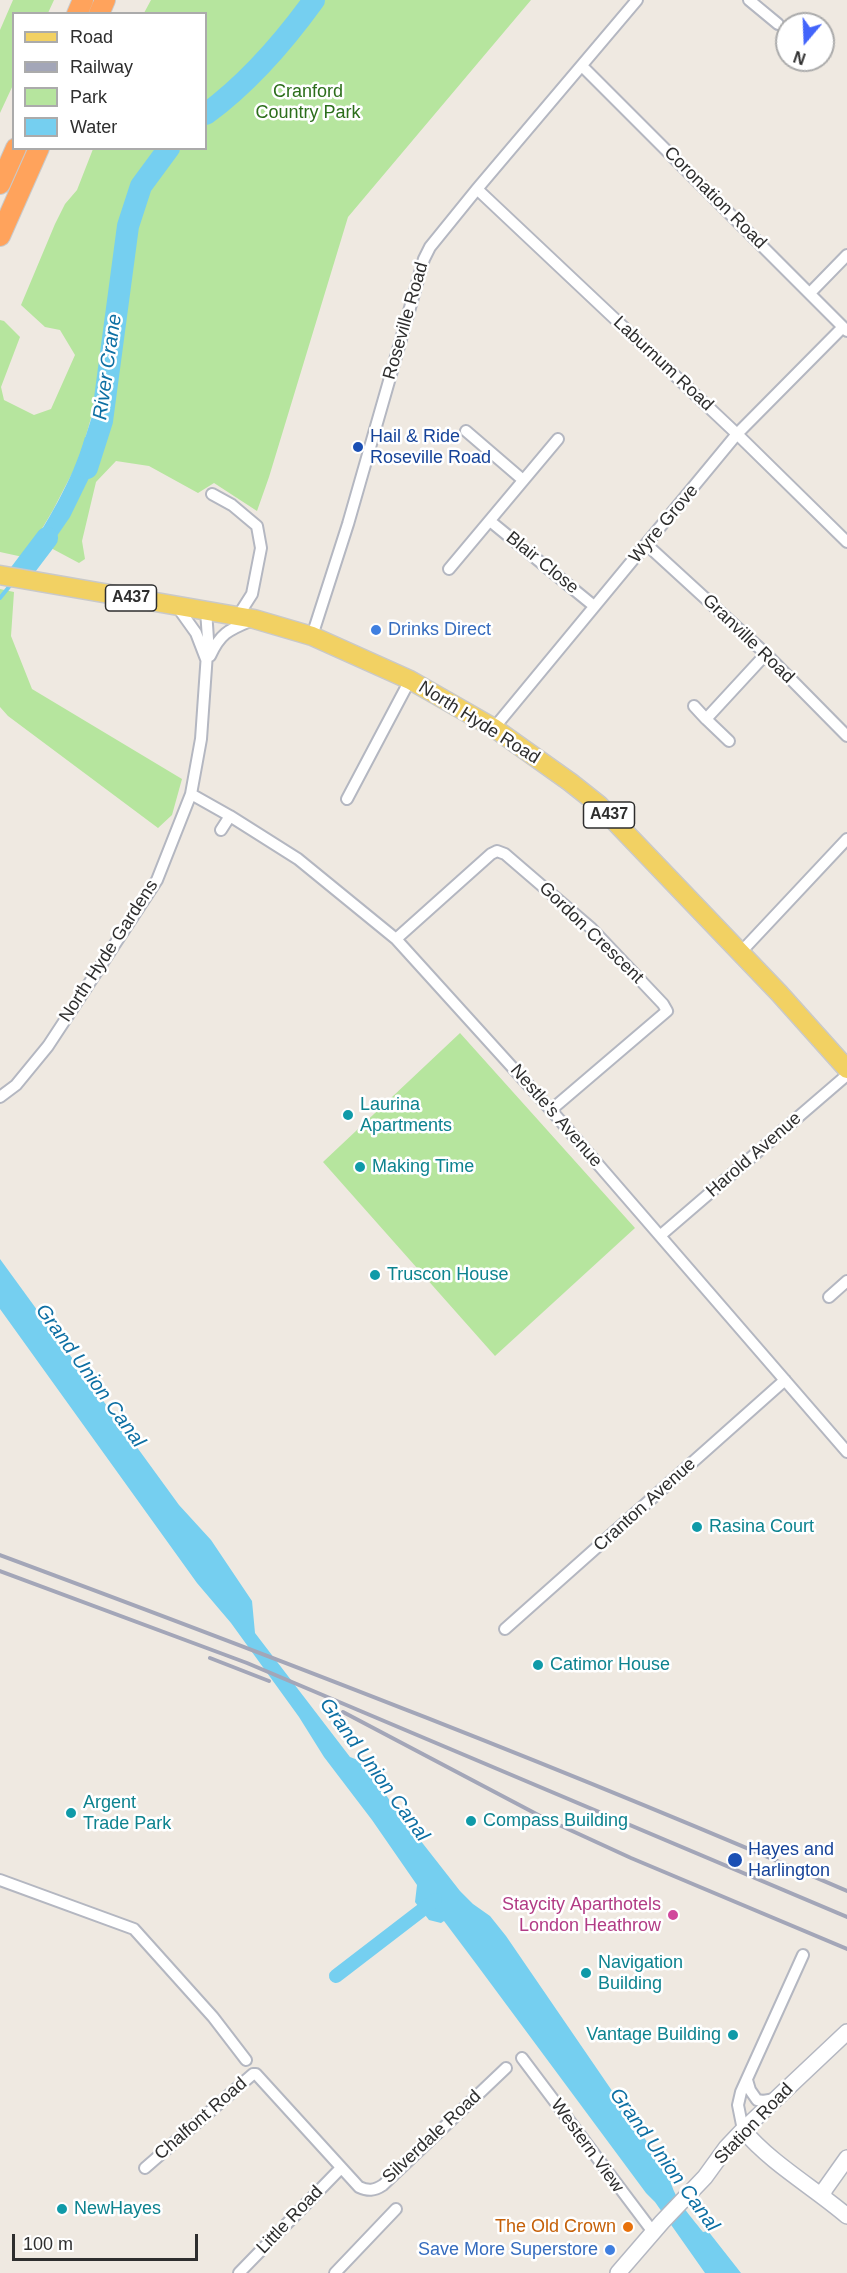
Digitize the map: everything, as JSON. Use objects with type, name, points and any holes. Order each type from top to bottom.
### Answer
[{"type":"highway","points":[[0,184],[15,150]]},
{"type":"highway","points":[[0,236],[38,150]]},
{"type":"main road","name":"North Hyde Road","points":[[11,577],[246,617],[312,636],[410,680],[494,728],[599,805],[844,1058]]},
{"type":"street","name":"Roseville Road","points":[[312,636],[348,524],[424,259],[430,247],[637,0]]},
{"type":"street","points":[[749,0],[775,22]]},
{"type":"street","name":"Coronation Road","points":[[582,66],[845,329]]},
{"type":"street","name":"Laburnum Road","points":[[477,189],[737,434],[847,542]]},
{"type":"street","points":[[810,293],[847,255]]},
{"type":"street","name":"Wyre Grove","points":[[494,728],[737,434],[845,329]]},
{"type":"street","points":[[466,431],[523,480]]},
{"type":"street","name":"Blair Close","points":[[450,569],[558,439]]},
{"type":"street","points":[[207,662],[216,641],[246,617],[261,548],[256,526],[232,505],[212,494]]},
{"type":"street","name":"Blair Close","points":[[490,521],[594,606]]},
{"type":"street","name":"Granville Road","points":[[647,545],[766,654],[847,736]]},
{"type":"street","points":[[176,605],[196,633],[207,662]]},
{"type":"street","name":"North Hyde Gardens","points":[[0,1097],[16,1085],[48,1046],[157,880],[191,794],[201,739],[207,662],[206,610]]},
{"type":"street","points":[[706,718],[766,654]]},
{"type":"street","points":[[347,799],[410,680]]},
{"type":"street","points":[[694,706],[729,741]]},
{"type":"street","name":"Nestle's Avenue","points":[[191,794],[298,859],[396,939],[552,1110],[847,1452]]},
{"type":"street","points":[[221,830],[230,816]]},
{"type":"street","points":[[740,952],[847,839]]},
{"type":"street","name":"Gordon Crescent","points":[[396,939],[497,851],[505,854],[591,928],[663,1004],[667,1011],[552,1110]]},
{"type":"street","name":"Harold Avenue","points":[[661,1235],[847,1075]]},
{"type":"street","points":[[829,1297],[847,1281]]},
{"type":"street","name":"Cranton Avenue","points":[[505,1629],[785,1380]]},
{"type":"street","points":[[0,1880],[134,1929],[213,2017],[246,2060]]},
{"type":"street","points":[[803,1955],[741,2092],[738,2105],[743,2130],[759,2148],[823,2195],[847,2216]]},
{"type":"street","name":"Station Road","points":[[618,2273],[657,2227],[705,2177],[726,2148],[743,2130],[847,2032]]},
{"type":"street","name":"Western View","points":[[522,2058],[657,2227]]},
{"type":"street","name":"Silverdale Road","points":[[258,2075],[359,2187],[365,2190],[375,2190],[506,2068]]},
{"type":"street","name":"Chalfont Road","points":[[145,2168],[253,2074],[258,2075]]},
{"type":"street","points":[[747,2080],[757,2100],[776,2099]]},
{"type":"street","points":[[823,2195],[847,2158]]},
{"type":"street","name":"Little Road","points":[[239,2273],[341,2168]]},
{"type":"street","points":[[335,2273],[396,2209]]},
{"type":"green space","points":[[13,0],[54,0],[48,12],[12,12],[12,87],[0,113],[0,30]]},
{"type":"green space","name":"Cranford Country Park","points":[[151,0],[531,0],[348,217],[257,511],[214,483],[198,493],[149,466],[116,461],[96,482],[82,541],[85,559],[79,563],[49,547],[78,500],[92,468],[103,433],[137,207],[148,186],[176,150],[207,150],[207,12],[145,12]]},
{"type":"green space","points":[[93,150],[157,150],[135,182],[121,220],[93,411],[79,460],[53,510],[23,557],[0,552],[0,320],[4,321],[20,337],[1,387],[4,400],[34,415],[51,409],[75,355],[60,330],[45,327],[21,305],[55,224],[65,204],[77,190]]},
{"type":"green space","points":[[0,589],[14,592],[11,636],[32,689],[182,779],[172,815],[158,828],[8,716],[0,707]]},
{"type":"green space","points":[[460,1033],[635,1228],[495,1356],[323,1162]]},
{"type":"water","points":[[85,437],[102,441],[89,478],[70,517],[37,565],[22,562],[66,486]]},
{"type":"water","points":[[0,1259],[179,1505],[211,1540],[252,1601],[255,1633],[350,1757],[363,1762],[395,1808],[460,1891],[490,1916],[506,1936],[669,2174],[682,2205],[703,2232],[708,2231],[741,2273],[705,2273],[655,2202],[444,1921],[441,1923],[429,1920],[415,1902],[417,1885],[372,1820],[324,1757],[299,1717],[231,1623],[197,1583],[0,1309]]},
{"type":"waterway","name":"River Crane","points":[[207,113],[264,62],[314,0]]},
{"type":"waterway","name":"River Crane","points":[[87,468],[102,421],[128,226],[141,186],[168,150]]},
{"type":"waterway","name":"River Crane","points":[[19,575],[47,538]]},
{"type":"waterway","points":[[0,598],[13,582]]},
{"type":"waterway","points":[[336,1976],[435,1900]]},
{"type":"railway","points":[[0,1555],[426,1717],[637,1802],[847,1891]]},
{"type":"railway","points":[[0,1571],[247,1663],[847,1917]]},
{"type":"railway","points":[[210,1658],[269,1681]]},
{"type":"railway","points":[[343,1712],[544,1818],[631,1858],[847,1949]]},
{"type":"place","name":"Hail & Ride Roseville Road","points":[[358,447]]},
{"type":"place","name":"Drinks Direct","points":[[376,630]]},
{"type":"place","name":"Laurina Apartments","points":[[348,1115]]},
{"type":"place","name":"Making Time","points":[[360,1167]]},
{"type":"place","name":"Truscon House","points":[[375,1275]]},
{"type":"place","name":"Rasina Court","points":[[697,1527]]},
{"type":"place","name":"Catimor House","points":[[538,1665]]},
{"type":"place","name":"Argent Trade Park","points":[[71,1813]]},
{"type":"place","name":"Compass Building","points":[[471,1821]]},
{"type":"place","name":"Hayes and Harlington","points":[[735,1860]]},
{"type":"place","name":"Staycity Aparthotels London Heathrow","points":[[673,1915]]},
{"type":"place","name":"Navigation Building","points":[[586,1973]]},
{"type":"place","name":"Vantage Building","points":[[733,2035]]},
{"type":"place","name":"NewHayes","points":[[62,2209]]},
{"type":"place","name":"The Old Crown","points":[[628,2227]]},
{"type":"place","name":"Save More Superstore","points":[[610,2250]]},
{"type":"water label","name":"Grand Union Canal","points":[[90,1376]]},
{"type":"water label","name":"Grand Union Canal","points":[[374,1770]]},
{"type":"water label","name":"Grand Union Canal","points":[[664,2160]]}]
